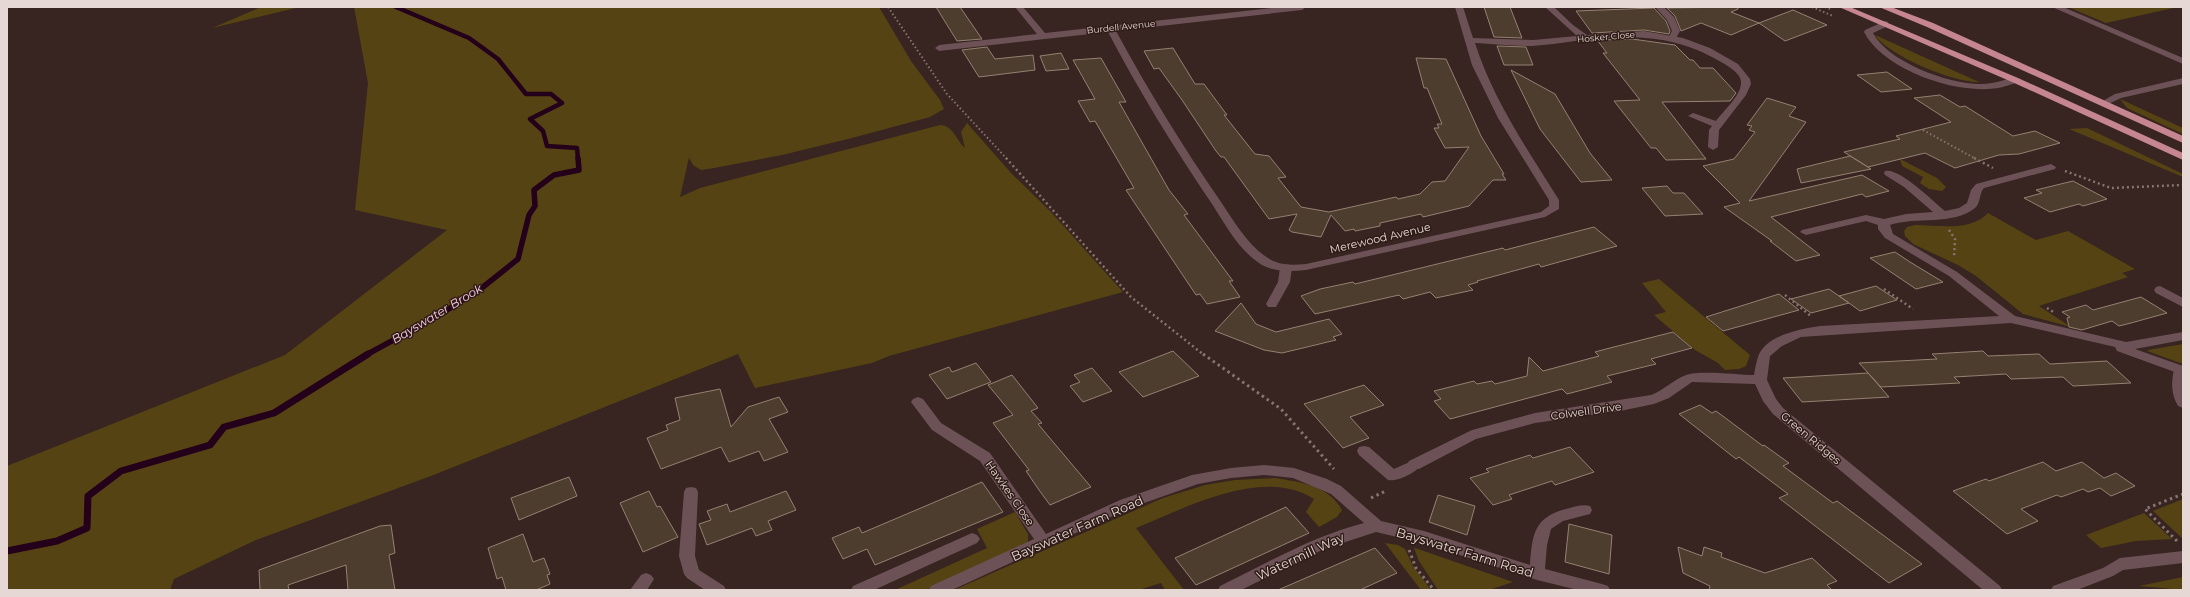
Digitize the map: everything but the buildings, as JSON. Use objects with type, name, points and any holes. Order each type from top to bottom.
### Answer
[{"type":"highway","points":[[1842,7],[2015,80],[2183,157]]},
{"type":"highway","points":[[1884,7],[1930,25],[2183,140]]},
{"type":"street","points":[[1019,7],[1043,36]]},
{"type":"street","name":"Burdell Avenue","points":[[939,48],[1302,7]]},
{"type":"street","name":"Merewood Avenue","points":[[1110,28],[1181,151],[1252,251],[1263,261],[1286,268],[1306,267],[1552,210],[1555,207],[1554,200],[1503,118],[1477,65],[1459,7]]},
{"type":"street","points":[[1550,7],[1570,27],[1586,38]]},
{"type":"street","points":[[1659,7],[1671,20],[1676,31],[1672,38]]},
{"type":"street","points":[[2056,7],[2183,61]]},
{"type":"street","points":[[1885,24],[1868,32],[1872,41],[1891,56],[1925,74],[1954,84],[1975,87],[1988,87],[2015,80]]},
{"type":"street","name":"Hosker Close","points":[[1470,40],[1533,44],[1629,34],[1672,38],[1695,45],[1718,55],[1735,66],[1745,79],[1745,90],[1714,130],[1713,147]]},
{"type":"street","points":[[2104,103],[2118,96],[2183,81]]},
{"type":"street","points":[[1693,116],[1718,125]]},
{"type":"street","points":[[1806,232],[1866,218],[1884,222],[1901,217],[1937,214],[1968,208],[1972,205],[1976,190],[1980,186],[2051,167]]},
{"type":"street","points":[[1889,173],[1908,185],[1937,214]]},
{"type":"street","points":[[1884,222],[1884,229],[1889,236],[1977,291],[2011,319]]},
{"type":"street","points":[[1272,304],[1279,292],[1286,268]]},
{"type":"street","points":[[2160,290],[2183,303]]},
{"type":"street","points":[[1760,380],[1764,356],[1769,349],[1787,337],[1798,333],[1829,329],[2011,319],[2115,345],[2181,370],[2177,385],[2183,403]]},
{"type":"street","points":[[2115,345],[2126,346],[2183,336]]},
{"type":"street","name":"Colwell Drive","points":[[1364,451],[1393,476],[1472,435],[1535,418],[1620,406],[1654,399],[1664,395],[1681,382],[1691,378],[1760,380]]},
{"type":"street","name":"Green Ridges","points":[[1760,380],[1770,401],[1785,418],[1994,590]]},
{"type":"street","name":"Hawkes Close","points":[[918,402],[930,420],[940,429],[972,446],[985,457],[1044,542]]},
{"type":"street","name":"Bayswater Farm Road","points":[[937,590],[1125,504],[1190,482],[1230,473],[1264,470],[1294,473],[1322,483],[1342,495],[1376,526],[1409,533],[1537,574],[1602,590]]},
{"type":"street","points":[[691,492],[687,556],[692,574],[718,590]]},
{"type":"street","points":[[1537,574],[1540,541],[1546,524],[1551,520],[1585,510]]},
{"type":"street","name":"Watermill Way","points":[[1226,590],[1332,540],[1357,530],[1376,526]]},
{"type":"street","points":[[860,590],[972,539]]},
{"type":"street","points":[[2059,590],[2108,572],[2120,564],[2183,557]]},
{"type":"path","points":[[888,7],[947,94],[1034,186],[1131,297],[1192,346],[1281,409],[1326,458],[1337,474]]},
{"type":"path","points":[[1923,130],[2011,178]]},
{"type":"path","points":[[2051,167],[2111,188],[2183,185]]},
{"type":"path","points":[[1937,214],[1955,239],[1956,257],[1944,269]]},
{"type":"path","points":[[1884,290],[1903,302]]},
{"type":"path","points":[[1785,295],[1802,308]]},
{"type":"path","points":[[2183,494],[2145,509],[2183,546]]},
{"type":"path","points":[[1409,533],[1409,552],[1416,568],[1434,590]]},
{"type":"shaded area","points":[[261,7],[300,7],[212,28]]},
{"type":"shaded area","points":[[354,7],[879,7],[911,61],[940,100],[944,109],[930,117],[852,138],[782,155],[714,168],[701,170],[693,165],[689,158],[690,153],[680,197],[700,188],[940,125],[948,127],[965,148],[961,132],[967,123],[1011,173],[1050,211],[1123,292],[889,356],[872,363],[755,388],[738,354],[431,476],[256,540],[174,579],[170,590],[7,590],[7,466],[285,355],[447,230],[355,210],[368,83]]},
{"type":"shaded area","points":[[2068,7],[2178,7],[2106,23]]},
{"type":"shaded area","points":[[1875,35],[1979,82],[1954,78],[1923,67],[1882,43]]},
{"type":"shaded area","points":[[2120,99],[2183,128],[2183,134],[2127,108]]},
{"type":"shaded area","points":[[2087,128],[2183,174],[2183,177],[2069,129]]},
{"type":"shaded area","points":[[1900,159],[1937,178],[1946,187],[1942,191],[1929,189],[1920,183],[1923,177],[1902,166]]},
{"type":"shaded area","points":[[1988,213],[2036,240],[2068,231],[2135,269],[2122,273],[2128,277],[2039,306],[2071,327],[2023,314],[1976,276],[1958,265],[1913,244],[1905,236],[1904,231],[1907,227],[1915,225],[1963,225],[1981,219]]},
{"type":"shaded area","points":[[1659,279],[1750,355],[1746,366],[1739,369],[1725,370],[1718,363],[1695,350],[1654,315],[1666,312],[1642,283]]},
{"type":"shaded area","points":[[2183,344],[2183,364],[2147,351],[2148,350]]},
{"type":"shaded area","points":[[1275,478],[1295,481],[1322,490],[1330,495],[1342,510],[1337,517],[1319,527],[1306,512],[1314,499],[1293,490],[1271,487],[1248,488],[1201,501],[1136,528],[1184,590],[1165,590],[1161,583],[1138,590],[954,590],[1163,498],[1205,485],[1235,480]]},
{"type":"shaded area","points":[[2183,499],[2183,539],[2153,511]]},
{"type":"shaded area","points":[[1015,512],[1028,534],[1028,542],[1021,549],[926,590],[895,590],[987,548],[977,529]]},
{"type":"shaded area","points":[[2144,513],[2172,539],[2136,541],[2101,548],[2086,535]]},
{"type":"shaded area","points":[[1385,543],[1398,545],[1405,549],[1413,566],[1431,590],[1421,590]]},
{"type":"shaded area","points":[[1414,548],[1513,582],[1489,590],[1438,590],[1419,561]]},
{"type":"shaded area","points":[[2183,577],[2183,590],[2139,586]]},
{"type":"waterway","name":"Bayswater Brook","points":[[396,7],[469,38],[498,59],[526,94],[551,94],[562,103],[530,119],[543,131],[547,146],[577,148],[578,159]]},
{"type":"waterway","name":"Bayswater Brook","points":[[366,355],[441,314],[483,287],[518,259],[529,215],[535,206],[534,190],[554,175],[579,170],[578,158]]},
{"type":"waterway","name":"Bayswater Brook","points":[[7,551],[57,541],[87,528],[88,496],[121,471],[210,445],[224,427],[274,413],[368,354]]}]
